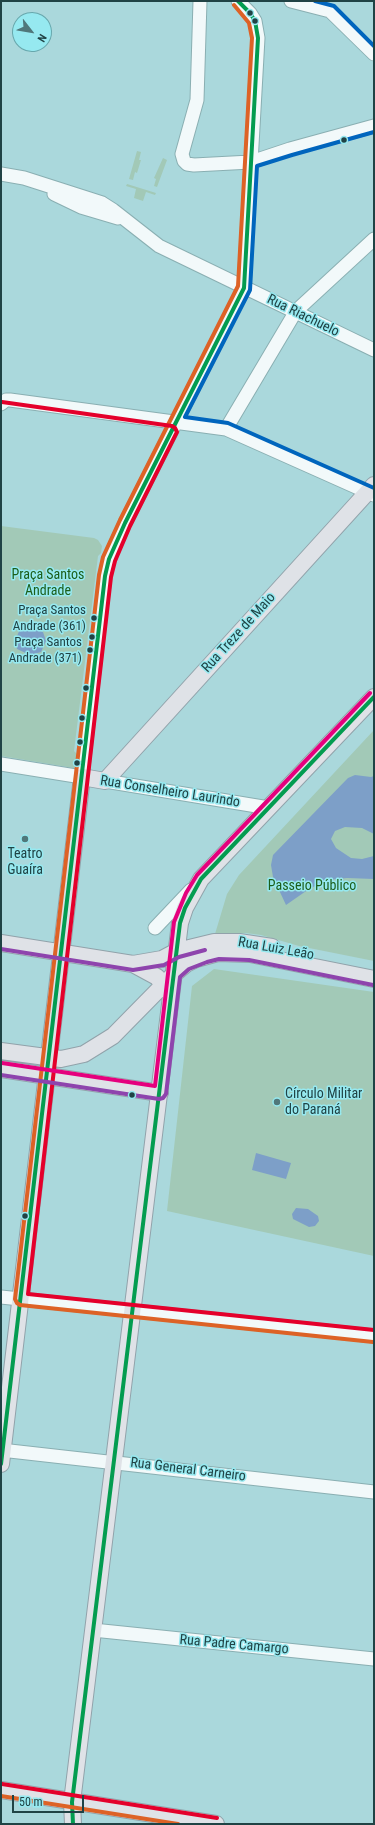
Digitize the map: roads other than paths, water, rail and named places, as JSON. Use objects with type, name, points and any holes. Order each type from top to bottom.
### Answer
[{"type":"main road","name":"Rua Treze de Maio","points":[[105,781],[372,491]]},
{"type":"main road","points":[[73,1824],[72,1802],[171,998],[169,979],[177,951],[180,923],[185,908],[202,879],[374,697]]},
{"type":"main road","name":"Rua Conselheiro Laurindo","points":[[82,777],[105,781]]},
{"type":"main road","points":[[2,1454],[82,777]]},
{"type":"main road","name":"Rua Luiz Leão","points":[[133,964],[162,959],[177,951],[214,942],[239,942],[374,968]]},
{"type":"main road","points":[[1,943],[133,964],[169,979]]},
{"type":"main road","name":"Rua Luiz Leão","points":[[1,1051],[68,1059],[93,1050],[113,1036],[169,979],[196,959],[218,953],[240,953],[374,979]]},
{"type":"main road","points":[[68,1059],[76,1073],[91,1083]]},
{"type":"main road","points":[[1,1069],[160,1093]]},
{"type":"main road","points":[[1,1790],[216,1824]]},
{"type":"street","points":[[200,1],[196,100],[182,150],[184,161],[187,164],[194,165],[251,162],[290,148],[374,126]]},
{"type":"street","points":[[82,777],[104,583],[109,559],[125,523],[244,288],[258,38],[255,21],[250,13],[238,1]]},
{"type":"street","points":[[291,1],[330,11],[374,54]]},
{"type":"street","name":"Rua Riachuelo","points":[[1,174],[29,180],[102,203],[159,246],[374,350]]},
{"type":"street","points":[[226,429],[296,311],[374,239]]},
{"type":"street","points":[[1,404],[6,400],[10,400],[226,429],[372,491]]},
{"type":"street","name":"Rua Conselheiro Laurindo","points":[[1,764],[82,777]]},
{"type":"street","name":"Rua Conselheiro Laurindo","points":[[105,781],[269,808]]},
{"type":"street","points":[[155,928],[202,879]]},
{"type":"street","points":[[1,1297],[374,1336]]},
{"type":"street","name":"Rua General Carneiro","points":[[2,1454],[114,1462],[374,1492]]},
{"type":"street","name":"Rua Padre Camargo","points":[[93,1630],[176,1640],[374,1659]]},
{"type":"water","points":[[30,627],[43,632],[46,641],[41,652],[30,655],[17,649],[15,641],[20,629]]},
{"type":"water","points":[[355,775],[374,776],[374,834],[362,828],[345,827],[335,831],[331,839],[336,848],[351,858],[362,859],[374,856],[374,879],[347,878],[328,880],[309,889],[286,905],[273,877],[271,865],[273,855],[348,778]]},
{"type":"water","points":[[256,1153],[291,1163],[286,1179],[252,1170]]},
{"type":"water","points":[[296,1208],[308,1209],[318,1216],[319,1221],[315,1226],[309,1227],[293,1219],[292,1214]]},
{"type":"place","name":"Praça Santos Andrade (361)","points":[[94,618]]},
{"type":"place","name":"Praça Santos Andrade (371)","points":[[90,650]]},
{"type":"place","name":"Teatro Guaíra","points":[[25,839]]},
{"type":"place","name":"Círculo Militar do Paraná","points":[[277,1102]]},
{"type":"park label","name":"Praça Santos Andrade","points":[[48,584]]},
{"type":"park label","name":"Passeio Público","points":[[312,886]]}]
